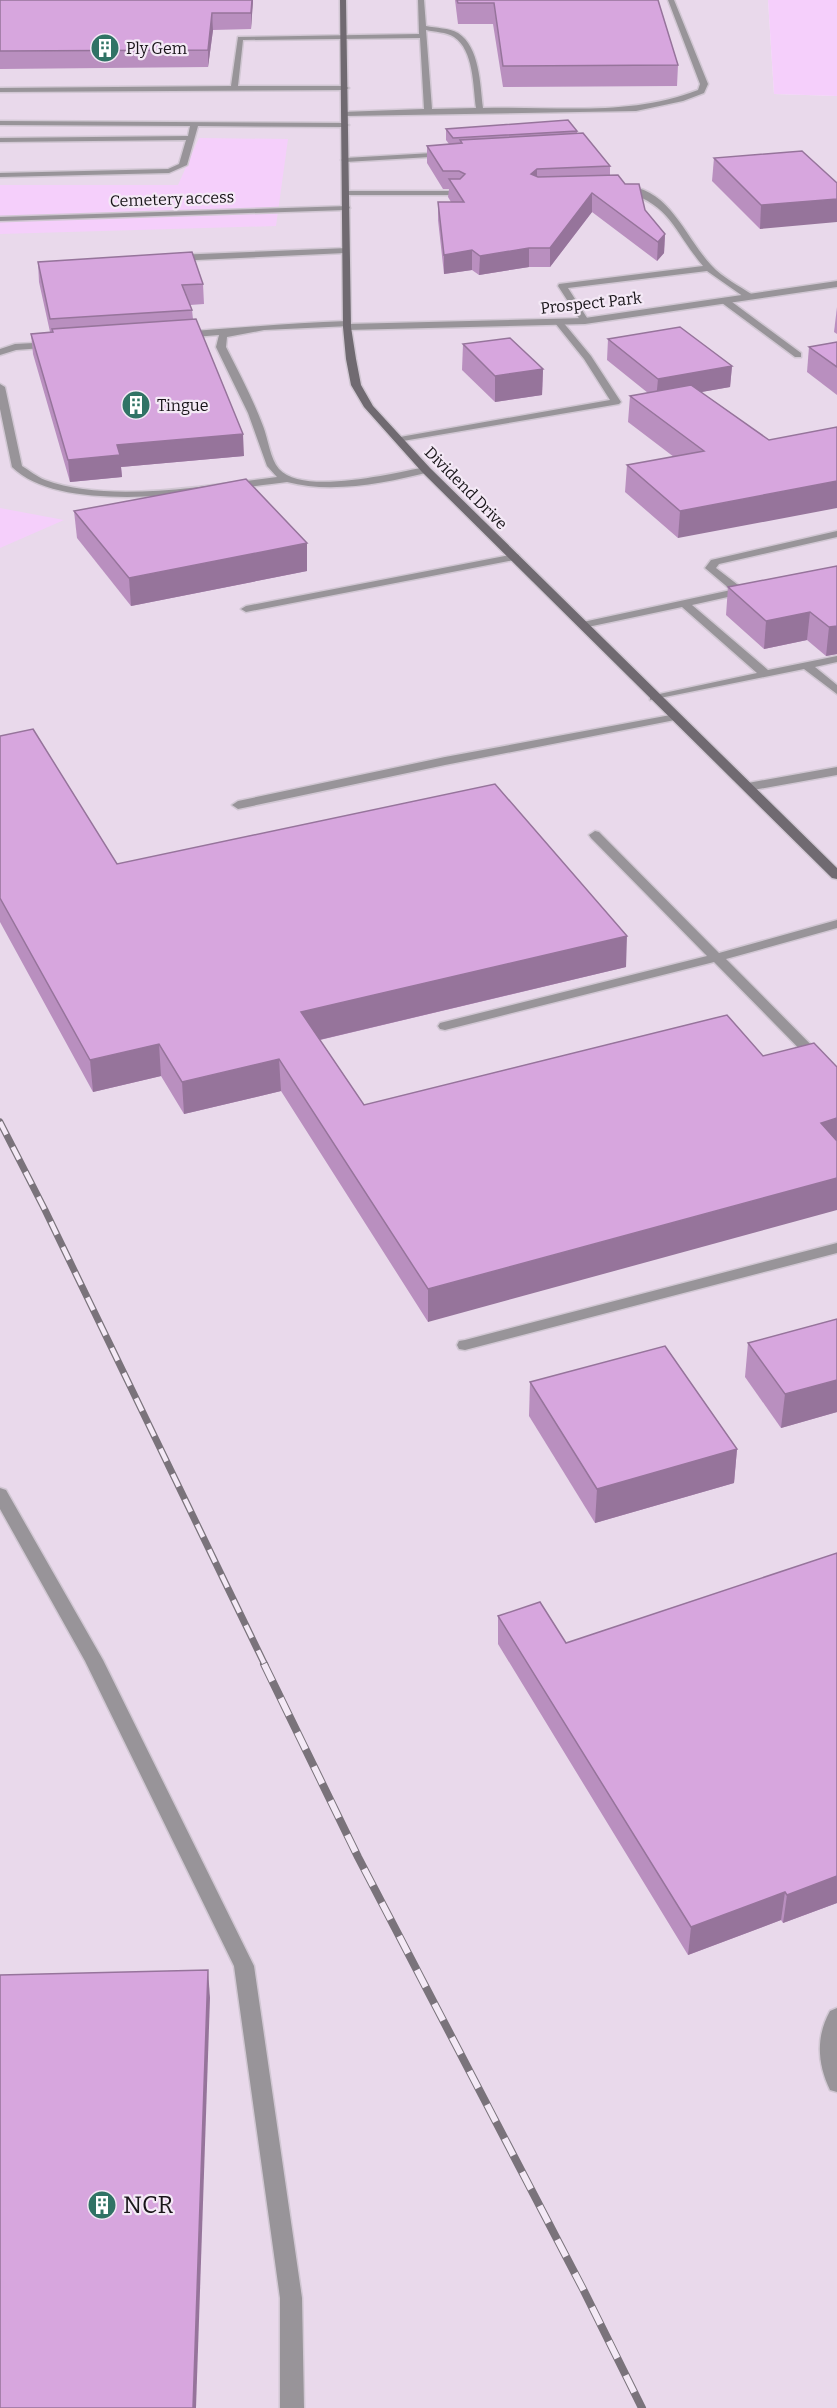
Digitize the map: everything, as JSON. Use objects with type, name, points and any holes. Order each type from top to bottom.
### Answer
[{"type":"street","name":"Dividend Drive","points":[[343,0],[347,325],[356,384],[369,407],[426,470],[654,698],[837,875]]},
{"type":"street","points":[[421,0],[428,111]]},
{"type":"street","points":[[0,123],[345,120],[428,111],[667,105],[701,91],[704,84],[700,69],[670,0]]},
{"type":"street","points":[[234,88],[240,38],[343,37],[444,31],[456,36],[469,48],[480,110]]},
{"type":"street","points":[[0,90],[345,88]]},
{"type":"street","points":[[0,175],[169,171],[183,165],[195,123]]},
{"type":"street","points":[[0,140],[190,138]]},
{"type":"street","points":[[345,160],[452,154]]},
{"type":"street","points":[[613,189],[623,188],[643,194],[664,205],[708,268],[750,297]]},
{"type":"street","points":[[346,193],[459,193]]},
{"type":"street","name":"Cemetery access","points":[[0,219],[346,208]]},
{"type":"street","points":[[168,258],[345,250]]},
{"type":"street","points":[[585,321],[562,286],[708,268]]},
{"type":"street","name":"Prospect Park","points":[[177,335],[347,325],[585,321],[837,284]]},
{"type":"street","points":[[725,301],[798,355]]},
{"type":"street","points":[[399,440],[616,402],[588,358],[559,322]]},
{"type":"street","points":[[235,331],[223,335],[221,347],[261,433],[274,470],[287,479],[306,484],[326,485],[426,470]]},
{"type":"street","points":[[0,352],[15,347],[61,344]]},
{"type":"street","points":[[0,387],[17,467],[26,476],[46,484],[85,491],[130,494],[287,479]]},
{"type":"street","points":[[739,591],[710,568],[715,561],[837,534]]},
{"type":"street","points":[[246,609],[515,557]]},
{"type":"street","points":[[583,625],[758,587]]},
{"type":"street","points":[[684,603],[765,674]]},
{"type":"street","points":[[654,698],[837,659]]},
{"type":"street","points":[[806,665],[837,691]]},
{"type":"street","points":[[238,805],[445,761],[676,717]]},
{"type":"street","points":[[748,787],[837,771]]},
{"type":"street","points":[[595,836],[837,1079]]},
{"type":"street","points":[[445,1026],[717,958],[837,924]]},
{"type":"street","points":[[465,1345],[837,1248]]},
{"type":"street","points":[[0,1494],[94,1660],[244,1966],[291,2298],[292,2408]]},
{"type":"street","points":[[837,2016],[832,2024],[829,2054],[837,2084]]},
{"type":"shaded area","points":[[0,0],[768,0],[774,94],[837,96],[837,2408],[0,2408]]},
{"type":"shaded area","points":[[768,0],[837,0],[837,96],[774,94]]},
{"type":"shaded area","points":[[199,138],[288,139],[276,226],[0,234],[0,185],[178,185]]},
{"type":"shaded area","points":[[0,508],[64,520],[0,548]]},
{"type":"building","name":"Ply Gem","points":[[0,0],[252,0],[251,13],[212,13],[208,50],[0,51]]},
{"type":"building","points":[[457,0],[658,0],[678,65],[503,66],[494,3],[458,3]]},
{"type":"building","points":[[568,120],[577,131],[453,138],[446,129]]},
{"type":"building","points":[[583,133],[610,166],[537,169],[531,174],[538,177],[618,175],[625,184],[639,184],[645,210],[665,234],[658,242],[592,193],[550,248],[529,248],[480,256],[472,250],[444,255],[438,202],[464,202],[449,179],[460,179],[465,174],[459,171],[443,171],[427,146],[462,143],[460,140]]},
{"type":"building","points":[[802,151],[837,183],[837,199],[761,205],[714,158]]},
{"type":"building","points":[[192,252],[203,284],[182,285],[192,310],[50,319],[38,262]]},
{"type":"building","name":"Tingue","points":[[196,319],[243,434],[117,445],[120,455],[68,460],[31,334],[53,332],[52,329]]},
{"type":"building","points":[[680,327],[732,366],[658,379],[608,339]]},
{"type":"building","points":[[510,338],[543,369],[495,376],[463,344]]},
{"type":"building","points":[[837,342],[837,367],[809,347]]},
{"type":"building","points":[[691,385],[769,440],[837,427],[837,481],[680,511],[627,465],[704,451],[630,396]]},
{"type":"building","points":[[246,479],[307,543],[129,578],[74,511]]},
{"type":"building","points":[[837,566],[837,626],[829,627],[810,612],[766,621],[728,587]]},
{"type":"building","points":[[33,729],[117,864],[495,784],[627,936],[301,1012],[364,1105],[727,1015],[763,1056],[814,1043],[837,1067],[837,1118],[821,1123],[837,1141],[837,1178],[428,1289],[279,1059],[182,1082],[159,1044],[90,1060],[0,898],[0,736]]},
{"type":"building","points":[[837,1319],[837,1380],[785,1394],[748,1343]]},
{"type":"building","points":[[665,1346],[737,1449],[597,1489],[530,1382]]},
{"type":"building","points":[[837,1553],[837,1876],[787,1895],[785,1892],[691,1927],[498,1616],[540,1602],[566,1643]]},
{"type":"building","name":"NCR","points":[[208,1970],[193,2408],[0,2408],[0,1975]]},
{"type":"railway","points":[[0,1122],[45,1210],[265,1665]]},
{"type":"railway","points":[[264,1664],[358,1857],[583,2289],[642,2408]]},
{"type":"place","name":"Ply Gem","points":[[105,48]]},
{"type":"place","name":"Tingue","points":[[136,405]]},
{"type":"place","name":"NCR","points":[[102,2205]]}]
